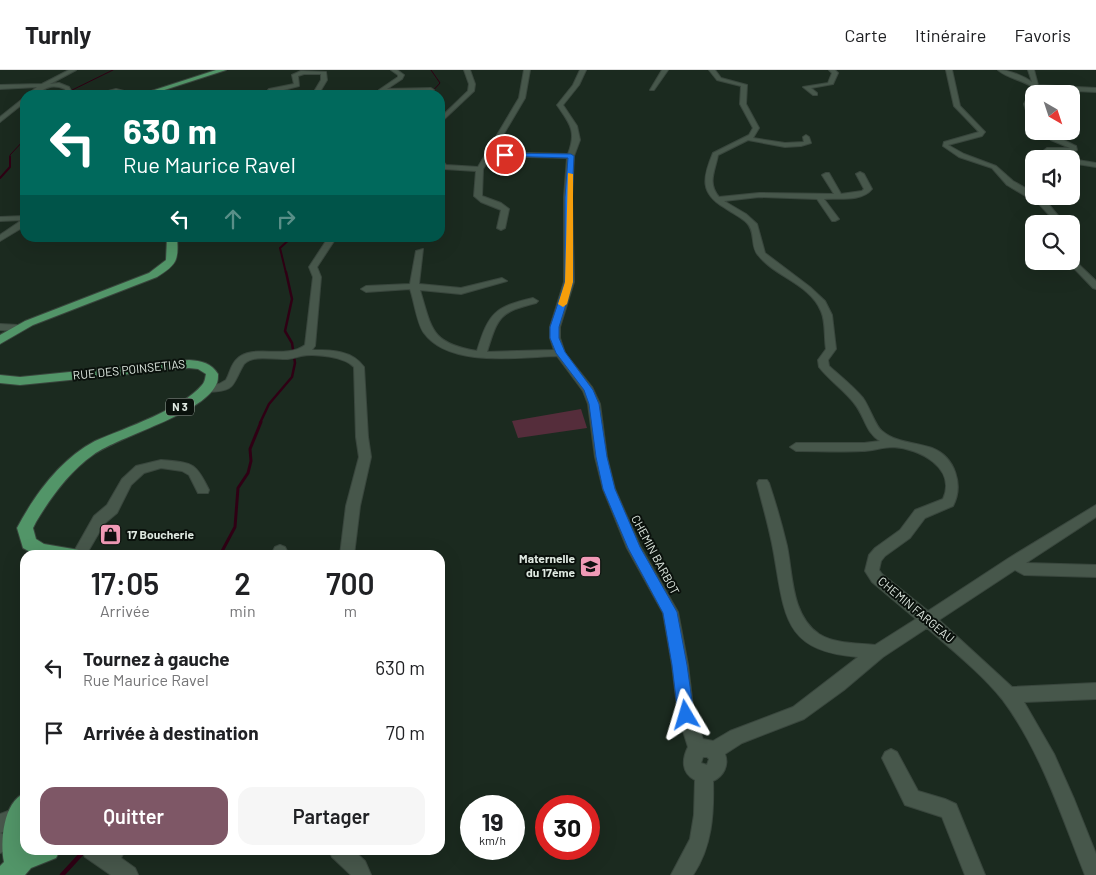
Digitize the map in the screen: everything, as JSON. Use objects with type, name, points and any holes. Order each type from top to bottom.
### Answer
[{"type":"main road","points":[[163,90],[223,70]]},
{"type":"main road","points":[[164,90],[227,70]]},
{"type":"main road","points":[[0,340],[18,328],[153,275],[170,262],[174,249],[173,242]]},
{"type":"main road","name":"RUE DES POINSETIAS","points":[[0,379],[20,381],[189,364],[201,365],[212,374],[212,380],[207,388]]},
{"type":"main road","name":"N 3","points":[[41,550],[29,543],[24,528],[34,509],[77,460],[103,442],[161,418],[207,388]]},
{"type":"main road","points":[[12,816],[5,827],[6,857],[34,858],[39,855]]},
{"type":"street","points":[[37,90],[73,70]]},
{"type":"street","points":[[383,90],[401,76],[394,70]]},
{"type":"street","points":[[445,116],[471,91],[472,84],[467,70]]},
{"type":"street","points":[[501,228],[505,209],[497,202],[484,201],[478,196],[480,169],[522,98],[527,70]]},
{"type":"street","name":"CHEMIN BARBOT","points":[[583,70],[576,84],[560,105],[574,126],[577,140],[571,156],[568,197],[569,282],[554,327],[555,338],[560,353],[588,390],[594,404],[601,457],[609,489],[634,548],[670,612],[680,665],[686,715],[705,750]]},
{"type":"street","points":[[652,89],[665,70]]},
{"type":"street","points":[[712,70],[716,78],[744,85],[743,104],[756,128],[747,138]]},
{"type":"street","points":[[815,94],[806,87],[830,84],[835,73],[832,70]]},
{"type":"street","points":[[949,70],[957,106],[982,132],[980,135],[945,144],[950,150],[984,163],[1000,172],[1008,182],[1051,209],[1054,215]]},
{"type":"street","points":[[1001,70],[1007,74],[1022,78],[1033,85]]},
{"type":"street","points":[[1031,70],[1035,85]]},
{"type":"street","points":[[271,90],[296,86],[295,75],[299,73],[324,73],[324,80],[318,90]]},
{"type":"street","points":[[0,87],[59,85],[65,90]]},
{"type":"street","points":[[1080,89],[1096,90]]},
{"type":"street","points":[[0,120],[20,103]]},
{"type":"street","points":[[747,138],[767,142],[800,144],[808,143],[806,137]]},
{"type":"street","name":"CHEMIN FARGEAU","points":[[747,138],[715,154],[708,179],[711,191],[732,211],[749,220],[754,226],[758,249],[762,255],[822,304],[826,312],[831,349],[823,360],[824,367],[860,402],[869,416],[874,430],[885,440],[924,450],[936,456],[945,464],[951,476],[952,493],[948,502],[920,514],[905,534],[880,552],[872,565],[872,571],[877,578],[969,656],[1009,695],[1031,727],[1049,763],[1095,875]]},
{"type":"street","points":[[1056,140],[1074,147],[1074,150]]},
{"type":"street","points":[[489,154],[571,156]]},
{"type":"street","points":[[1080,162],[1096,165]]},
{"type":"street","points":[[445,164],[480,169]]},
{"type":"street","points":[[826,174],[838,196]]},
{"type":"street","points":[[718,199],[759,195],[819,197],[860,195],[867,192],[868,189],[860,174]]},
{"type":"street","points":[[819,197],[835,219]]},
{"type":"street","points":[[0,219],[20,218]]},
{"type":"street","points":[[0,239],[20,225]]},
{"type":"street","points":[[303,352],[310,346],[315,305],[317,277],[313,267],[330,242]]},
{"type":"street","points":[[420,251],[414,286],[428,332],[440,342],[454,350],[481,355],[560,353]]},
{"type":"street","points":[[1080,269],[1096,286]]},
{"type":"street","points":[[366,289],[414,286],[437,290],[461,291],[502,281]]},
{"type":"street","points":[[481,355],[489,329],[496,318],[505,310],[532,301]]},
{"type":"street","points":[[0,327],[18,328]]},
{"type":"street","points":[[207,388],[220,389],[227,386],[232,381],[241,359],[248,356],[292,355],[303,352],[347,358],[357,363],[359,367],[362,437],[365,457],[353,506],[348,550]]},
{"type":"street","points":[[796,447],[864,447],[894,443]]},
{"type":"street","points":[[82,550],[99,520],[112,509],[126,482],[140,469],[161,464],[185,466],[194,472],[203,490]]},
{"type":"street","points":[[763,483],[780,545],[791,603],[802,628],[818,641],[831,647],[876,652]]},
{"type":"street","points":[[681,875],[700,843],[705,816],[704,774],[696,769],[692,761],[693,752],[705,750],[798,713],[838,684],[876,652],[1096,510]]},
{"type":"street","points":[[1014,562],[1024,568],[1096,571]]},
{"type":"street","points":[[1009,695],[1096,691]]},
{"type":"street","points":[[891,758],[912,798],[945,808],[949,811],[974,875]]},
{"type":"street","points":[[105,855],[128,875]]},
{"type":"street","points":[[344,855],[358,868],[361,875]]},
{"type":"shaded area","points":[[581,409],[587,428],[518,438],[512,421]]},
{"type":"waterway","points":[[72,90],[113,70]]},
{"type":"waterway","points":[[431,70],[440,83],[434,90]]},
{"type":"waterway","points":[[0,178],[10,167],[10,155],[20,144]]},
{"type":"waterway","points":[[286,273],[280,248],[287,242]]},
{"type":"waterway","points":[[260,423],[269,404],[292,377],[295,363],[292,343],[285,331],[292,299],[286,272]]},
{"type":"waterway","points":[[223,550],[235,527],[238,488],[248,473],[251,461],[250,449],[261,422]]},
{"type":"waterway","points":[[62,875],[80,855]]},
{"type":"slow traffic","points":[[563,304],[569,282],[568,197],[570,174]]},
{"type":"place","name":"17 Boucherie","points":[[111,535]]},
{"type":"place","name":"Maternelle du 17ème","points":[[591,566]]},
{"type":"route","points":[[505,155],[571,156],[568,197],[569,282],[554,327],[555,338],[560,353],[588,390],[594,404],[601,457],[609,489],[634,548],[670,612],[680,665],[686,715]]}]
